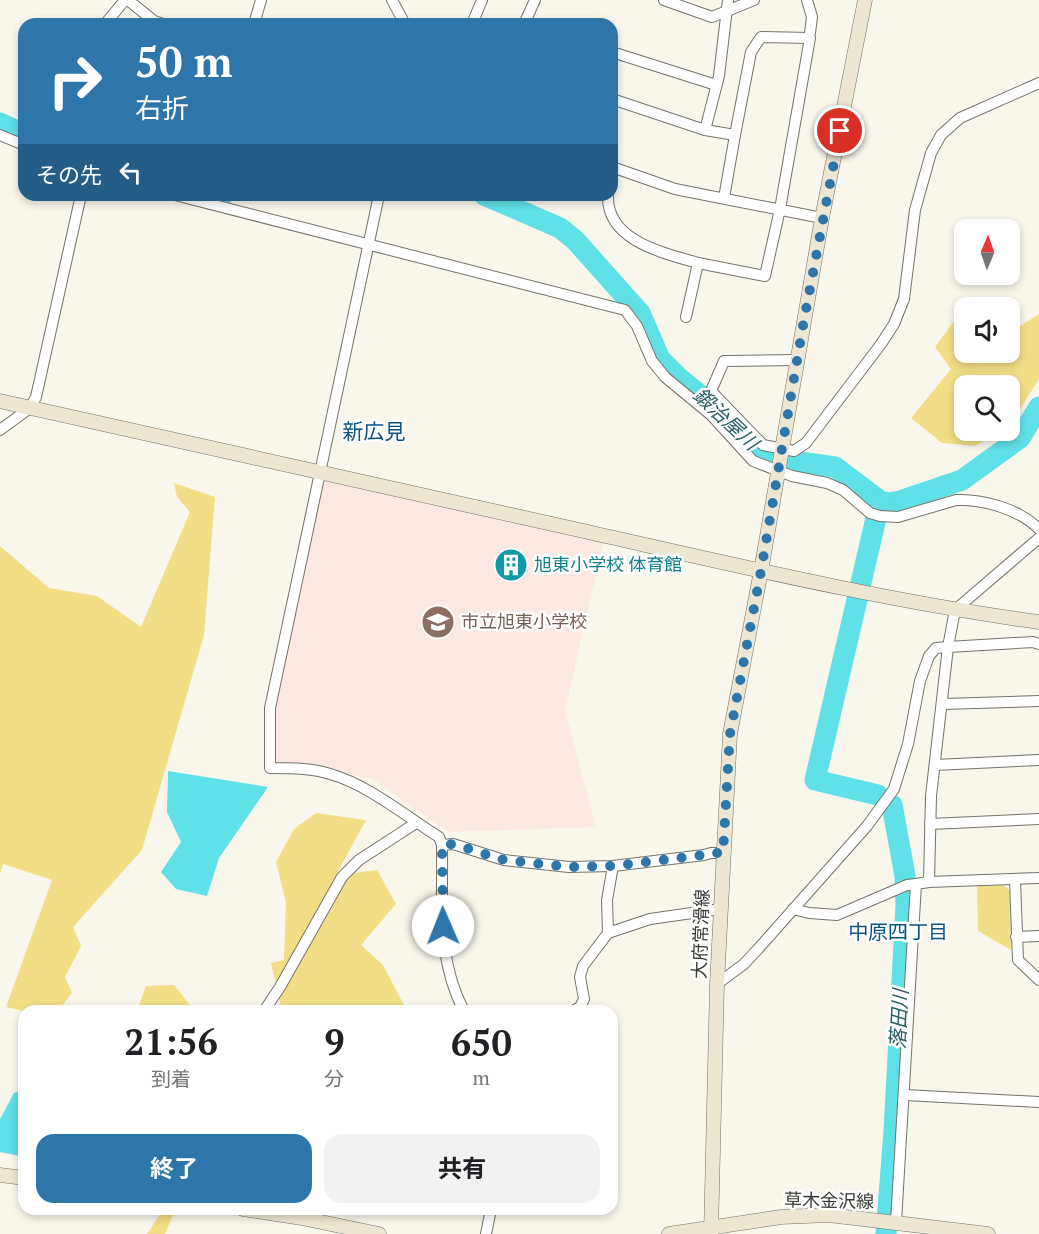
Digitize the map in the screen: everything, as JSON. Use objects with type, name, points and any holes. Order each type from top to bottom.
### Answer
[{"type":"main road","name":"大府常滑線","points":[[711,1231],[717,984],[730,734],[761,571],[822,218],[865,0]]},
{"type":"main road","points":[[0,401],[761,571],[955,610],[1039,621]]},
{"type":"main road","points":[[0,1175],[18,1177]]},
{"type":"main road","points":[[282,1215],[379,1234]]},
{"type":"main road","name":"草木金沢線","points":[[669,1234],[711,1231],[781,1217],[829,1215],[988,1234]]},
{"type":"street","points":[[110,18],[126,0],[150,18]]},
{"type":"street","points":[[256,18],[261,0]]},
{"type":"street","points":[[392,0],[402,18]]},
{"type":"street","points":[[474,18],[482,0]]},
{"type":"street","points":[[527,18],[536,0]]},
{"type":"street","points":[[664,0],[712,17],[754,0]]},
{"type":"street","points":[[705,130],[716,85],[728,0]]},
{"type":"street","points":[[807,0],[812,17],[810,33]]},
{"type":"street","points":[[608,201],[608,209],[613,218],[632,239],[665,253],[698,263],[765,276],[780,209],[810,38],[761,37],[751,52],[724,198]]},
{"type":"street","points":[[618,54],[716,85]]},
{"type":"street","points":[[199,201],[625,310],[637,326],[652,361],[665,376],[711,416],[753,461],[780,459],[806,443],[894,324],[903,299],[915,210],[931,153],[941,135],[960,118],[978,108],[1039,83]]},
{"type":"street","points":[[618,101],[705,130],[735,135]]},
{"type":"street","points":[[0,135],[18,142]]},
{"type":"street","points":[[618,169],[675,189],[822,218]]},
{"type":"street","points":[[0,430],[30,408],[36,398],[80,201]]},
{"type":"street","points":[[378,201],[270,708],[270,768],[302,769],[330,774],[354,783],[439,837],[442,845],[443,947],[448,976],[461,1005]]},
{"type":"street","points":[[687,317],[698,263]]},
{"type":"street","points":[[796,360],[724,361],[711,391],[780,459],[792,476],[827,483],[843,490],[870,513],[880,516],[898,517],[956,500],[964,500],[985,502],[1016,514],[1039,529]]},
{"type":"street","points":[[929,882],[930,824],[935,765],[948,647],[955,610],[1039,538]]},
{"type":"street","points":[[717,984],[744,964],[867,826],[894,789],[908,744],[920,681],[928,656],[936,648],[1033,642],[1039,644]]},
{"type":"street","points":[[942,704],[1039,701]]},
{"type":"street","points":[[935,765],[1039,759]]},
{"type":"street","points":[[930,824],[1039,819]]},
{"type":"street","points":[[268,1005],[342,877],[359,860],[416,823]]},
{"type":"street","points":[[442,845],[453,844],[504,860],[569,867],[613,866],[723,853]]},
{"type":"street","points":[[608,933],[607,900],[613,866]]},
{"type":"street","points":[[793,909],[809,913],[837,915],[908,885],[929,882],[1039,878]]},
{"type":"street","points":[[1015,880],[1018,960],[1039,980]]},
{"type":"street","points":[[896,1222],[916,884]]},
{"type":"street","points":[[581,1005],[584,999],[580,977],[583,966],[608,933],[650,919],[720,909]]},
{"type":"street","points":[[1016,937],[1039,936]]},
{"type":"street","points":[[905,1095],[1039,1102]]},
{"type":"street","points":[[486,1234],[490,1215]]},
{"type":"shaded area","points":[[1039,314],[1039,379],[1020,409],[1020,375],[954,375],[954,441],[984,441],[975,446],[942,443],[911,418],[951,369],[935,347],[954,321],[954,363],[1020,363],[1020,326]]},
{"type":"shaded area","name":"市立旭東小学校","points":[[320,471],[605,535],[565,711],[596,827],[448,832],[373,779],[305,765],[277,764],[274,759],[274,709]]},
{"type":"shaded area","points":[[174,483],[215,497],[204,635],[142,850],[73,927],[81,946],[65,977],[72,993],[63,1005],[18,1005],[18,1010],[6,1007],[52,880],[3,864],[0,874],[0,546],[49,588],[97,596],[141,627],[190,512],[177,497]]},
{"type":"shaded area","points":[[316,813],[366,820],[336,875],[377,870],[396,904],[361,945],[383,965],[404,1005],[281,1005],[271,963],[284,960],[286,902],[276,862],[294,829]]},
{"type":"shaded area","points":[[1003,885],[1010,891],[1011,950],[978,931],[977,886]]},
{"type":"shaded area","points":[[174,985],[190,1005],[139,1005],[146,986]]},
{"type":"shaded area","points":[[160,1215],[173,1215],[165,1234],[147,1234]]},
{"type":"water","points":[[168,771],[268,787],[219,858],[207,896],[176,889],[161,872],[181,842],[167,812]]},
{"type":"water","points":[[18,1092],[18,1156],[0,1152],[0,1119],[14,1093]]},
{"type":"waterway","name":"鍛治屋川","points":[[0,123],[18,131]]},
{"type":"waterway","name":"鍛治屋川","points":[[498,201],[560,228],[575,240],[640,313],[660,359],[710,403],[753,450],[786,460],[835,467],[880,501],[888,503],[900,501],[962,480],[1020,438],[1039,407]]},
{"type":"waterway","name":"落田川","points":[[878,795],[815,780],[880,501]]},
{"type":"waterway","name":"落田川","points":[[886,1234],[906,906],[905,876],[892,805]]},
{"type":"place","name":"旭東小学校 体育館","points":[[511,565]]},
{"type":"place","name":"市立旭東小学校","points":[[438,622]]},
{"type":"district","name":"新広見","points":[[374,432]]},
{"type":"district","name":"中原四丁目","points":[[898,932]]},
{"type":"route","points":[[443,926],[442,845],[453,844],[504,860],[569,867],[613,866],[723,853],[730,734],[761,571],[822,218],[840,131]]}]
